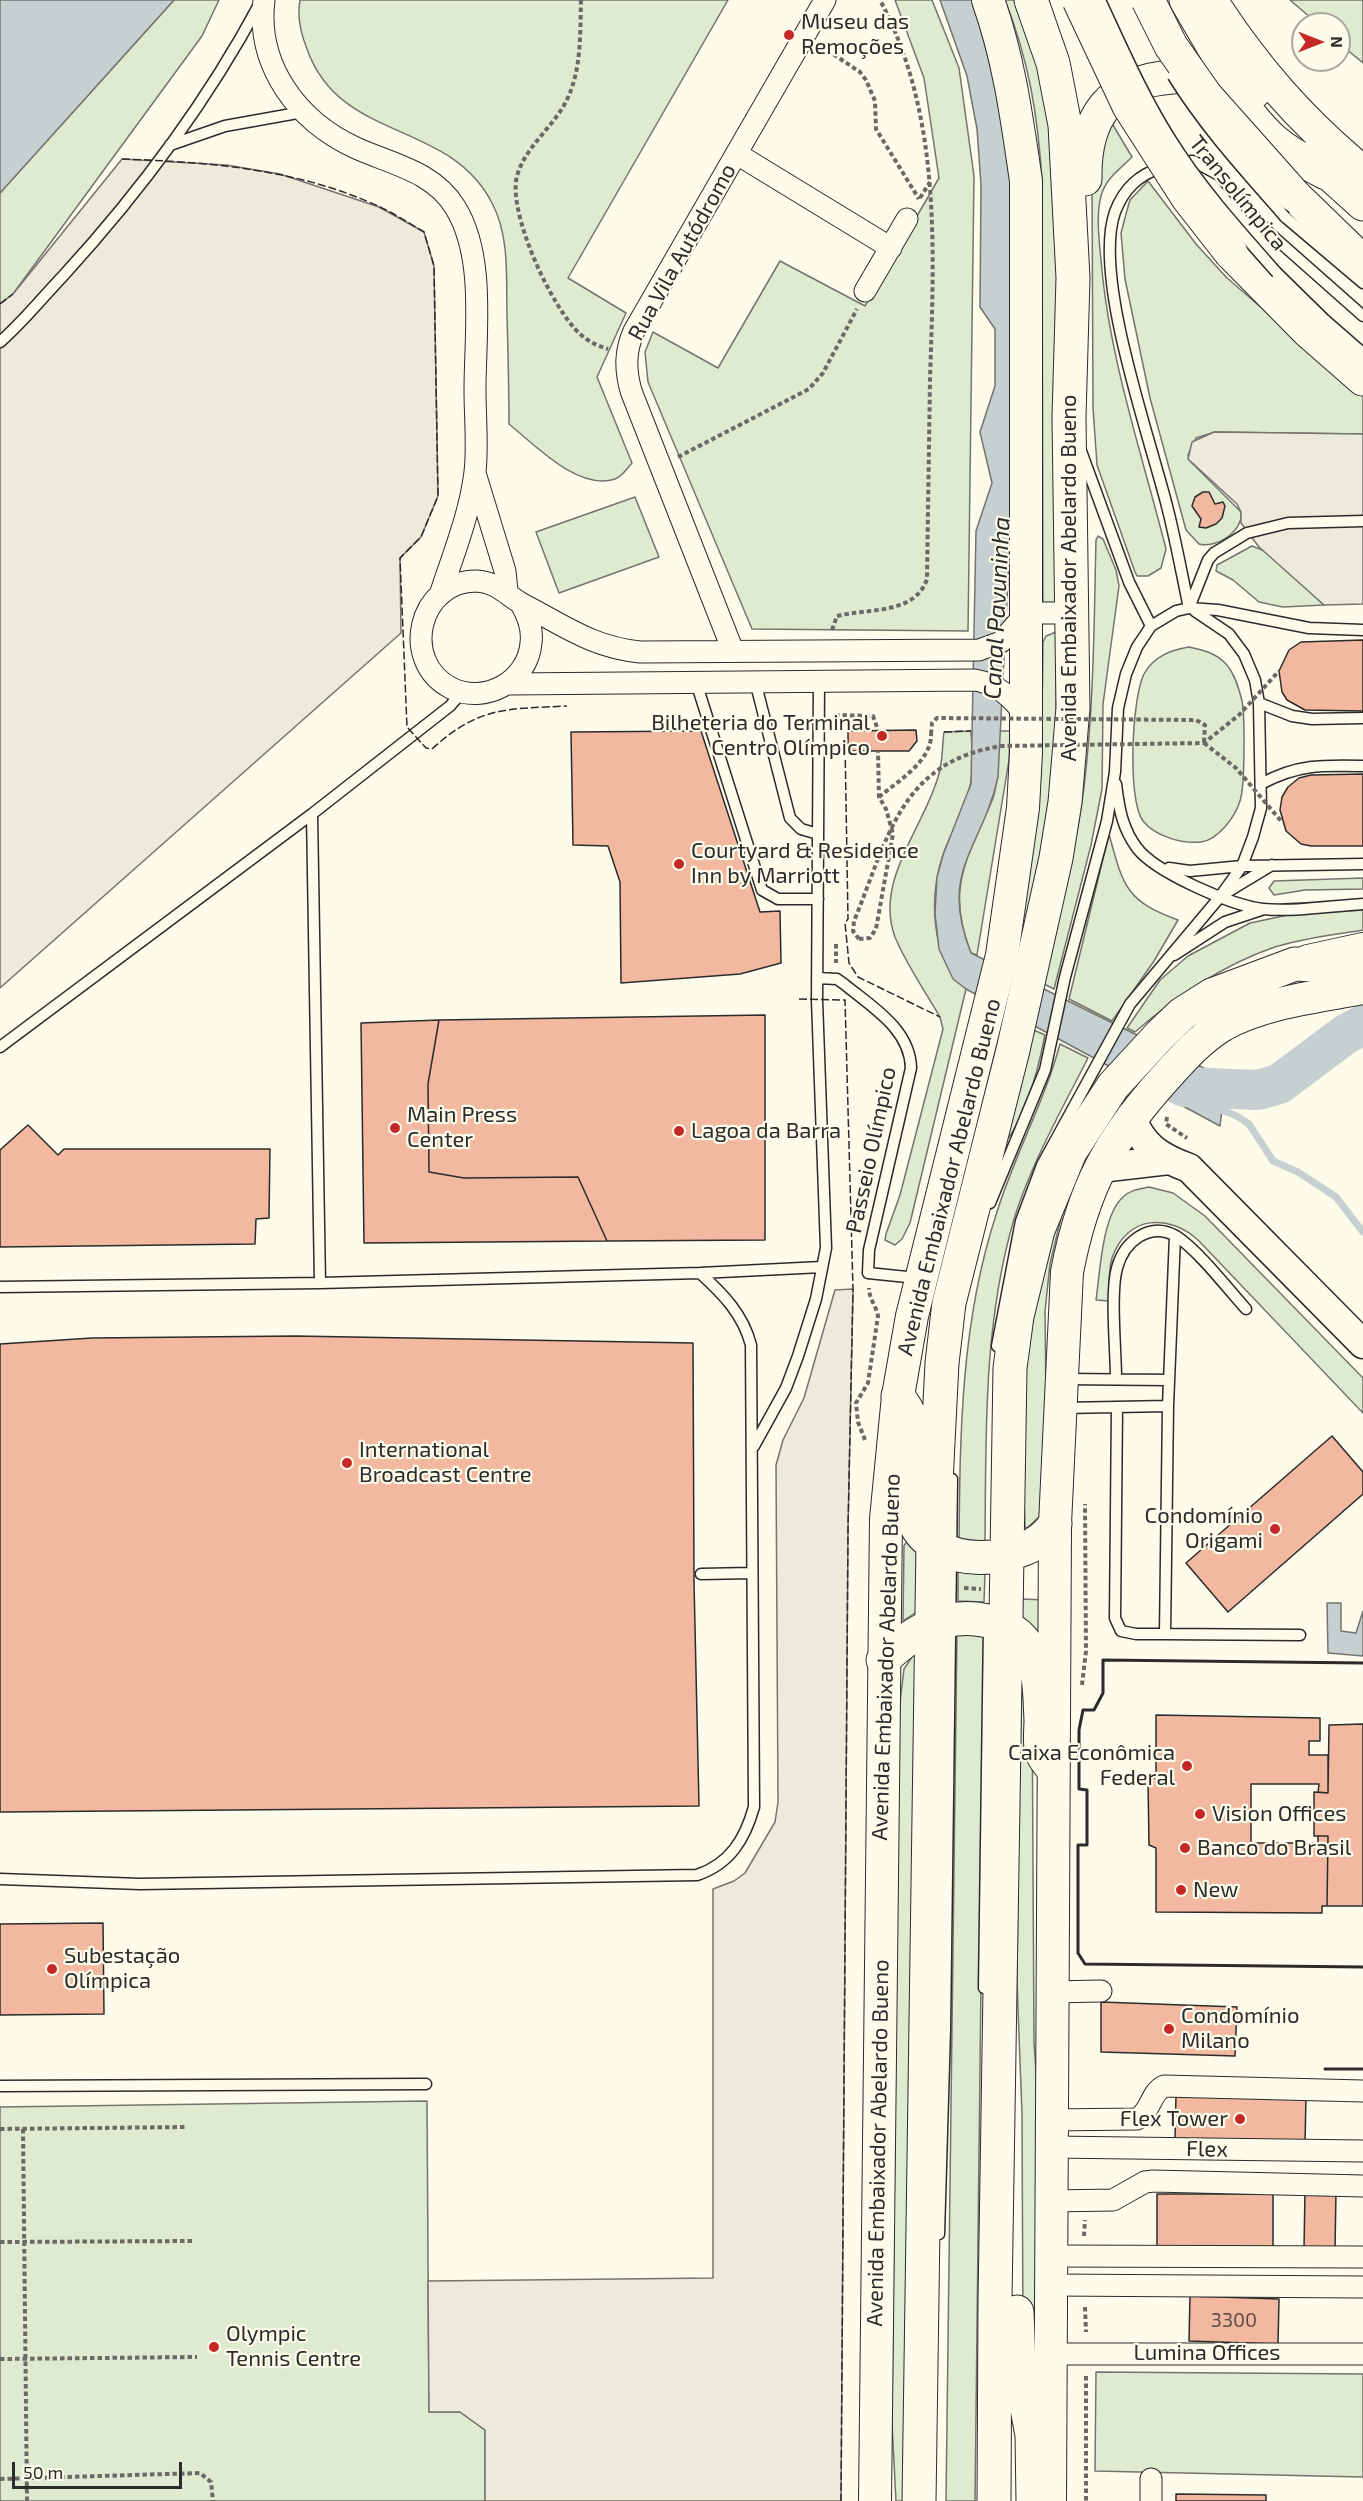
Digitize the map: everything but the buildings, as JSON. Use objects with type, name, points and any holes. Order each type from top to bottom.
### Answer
[{"type":"highway","points":[[1031,0],[1053,63],[1065,125],[1071,260]]},
{"type":"highway","points":[[1079,0],[1129,106],[1188,198],[1231,253],[1307,330],[1363,379]]},
{"type":"highway","points":[[1148,0],[1171,46],[1289,206],[1363,261]]},
{"type":"highway","points":[[1186,0],[1214,48],[1326,173]]},
{"type":"highway","points":[[1071,260],[1084,218],[1084,155],[1090,128],[1103,105],[1140,82],[1156,78],[1208,77],[1219,84],[1272,139],[1326,173],[1363,204]]},
{"type":"highway","name":"Avenida Embaixador Abelardo Bueno","points":[[919,2501],[941,1622],[946,1321],[1013,1050],[1017,960],[1065,802],[1073,708],[1069,417],[1071,260]]},
{"type":"highway","points":[[994,2501],[997,2196],[995,1556],[1010,1368],[1017,1316],[1038,1230],[1070,1152],[1113,1086],[1160,1035],[1182,1014],[1212,995],[1296,964],[1363,968]]},
{"type":"highway","points":[[898,1396],[911,1420],[909,1500],[912,1517],[920,1531],[942,1548],[995,1556],[1032,1545],[1046,1536],[1055,1524]]},
{"type":"highway","points":[[883,1660],[907,1639],[941,1622],[995,1619],[1026,1644],[1035,1659],[1040,1674],[1041,1751],[1052,1768]]},
{"type":"highway","points":[[997,2196],[1018,2272],[1018,2366],[1031,2419],[1033,2501]]},
{"type":"main road","name":"Avenida Embaixador Abelardo Bueno","points":[[875,2501],[886,1519],[898,1396],[921,1278],[985,1032],[1017,960],[1026,716],[1026,181],[1013,90],[1001,37],[988,0]]},
{"type":"main road","points":[[1211,0],[1243,50],[1284,98],[1363,172]]},
{"type":"main road","points":[[1296,964],[1363,949]]},
{"type":"main road","points":[[1050,2501],[1055,1524],[1068,1263],[1085,1199],[1100,1168],[1189,1052],[1222,1026],[1255,1012],[1363,988]]},
{"type":"street","points":[[263,0],[262,35],[267,55],[282,83],[305,112],[339,139],[427,179],[444,193],[464,223],[474,260],[475,472],[460,537],[440,595],[423,620],[420,638],[422,651],[433,674],[442,683],[462,692],[490,692],[509,684],[696,681],[943,680],[983,682],[1004,693],[1026,716]]},
{"type":"street","name":"Rua Vila Autódromo","points":[[733,651],[631,391],[626,374],[627,352],[634,331],[825,0]]},
{"type":"street","points":[[737,154],[891,248]]},
{"type":"street","points":[[866,291],[907,219]]},
{"type":"street","points":[[475,472],[514,597],[528,618],[531,644],[525,664],[509,684]]},
{"type":"street","points":[[440,595],[458,584],[477,581],[497,586],[605,647],[640,652],[979,650],[995,646],[1005,639],[1026,613],[1071,613]]},
{"type":"street","points":[[1147,1109],[1139,1137],[1179,1164],[1363,1344]]},
{"type":"street","points":[[1100,1168],[1179,1164]]},
{"type":"street","points":[[1051,1992],[1101,1991]]},
{"type":"street","points":[[1051,2134],[1137,2119],[1142,2116],[1159,2089],[1164,2086],[1363,2091]]},
{"type":"street","name":"Flex","points":[[1051,2134],[1363,2151]]},
{"type":"street","points":[[1051,2201],[1113,2200],[1139,2185],[1153,2181],[1363,2186]]},
{"type":"street","points":[[1051,2270],[1084,2256],[1363,2257]]},
{"type":"street","points":[[1051,2270],[1084,2285],[1363,2287]]},
{"type":"street","name":"Lumina Offices","points":[[1050,2354],[1086,2352],[1363,2354]]},
{"type":"street","points":[[1151,2479],[1151,2501]]},
{"type":"lane","points":[[0,342],[94,241],[170,145],[222,69],[263,0]]},
{"type":"lane","name":"Transolímpica","points":[[1100,0],[1148,103],[1171,141],[1213,201],[1278,273],[1325,320],[1363,353]]},
{"type":"lane","name":"Transolímpica","points":[[1164,62],[1193,108],[1363,284]]},
{"type":"lane","points":[[170,145],[225,126],[305,112]]},
{"type":"lane","points":[[1189,608],[1168,511],[1120,331],[1113,282],[1111,238],[1115,213],[1124,194],[1142,175],[1181,161],[1193,161],[1206,166],[1219,175],[1267,231],[1363,316]]},
{"type":"lane","points":[[1069,417],[1128,582],[1151,626]]},
{"type":"lane","points":[[1189,608],[1208,560],[1214,553],[1247,533],[1288,523],[1363,521]]},
{"type":"lane","points":[[996,1353],[1008,1277],[1021,1221],[1042,1164],[1130,1004],[1219,898],[1242,866],[1261,808],[1259,703],[1255,681],[1239,647],[1229,634],[1214,621],[1189,608]]},
{"type":"lane","points":[[987,1212],[1007,1157],[1045,1070],[1065,977],[1107,821],[1115,771],[1118,708],[1126,674],[1137,647],[1151,626],[1176,611],[1189,608],[1218,610],[1309,628],[1363,630]]},
{"type":"lane","points":[[696,681],[762,890],[778,899],[818,899]]},
{"type":"lane","points":[[755,681],[790,818],[801,829],[818,834]]},
{"type":"lane","points":[[752,1449],[786,1388],[816,1299],[822,1267],[826,1221],[817,978],[819,681]]},
{"type":"lane","points":[[0,1047],[312,814],[450,706],[462,692]]},
{"type":"lane","points":[[1259,703],[1293,716],[1312,719],[1363,718]]},
{"type":"lane","points":[[1261,784],[1292,769],[1312,765],[1363,766]]},
{"type":"lane","points":[[1115,771],[1120,815],[1139,850],[1154,863],[1219,898],[1263,909]]},
{"type":"lane","points":[[312,814],[320,1283]]},
{"type":"lane","points":[[1154,863],[1190,871],[1242,866],[1363,864]]},
{"type":"lane","points":[[1219,898],[1272,865]]},
{"type":"lane","points":[[1164,962],[1225,922],[1263,909],[1363,904]]},
{"type":"lane","name":"Passeio Olímpico","points":[[817,978],[837,979],[896,1028],[909,1048],[911,1068],[869,1250],[868,1273],[921,1278]]},
{"type":"lane","points":[[1116,1378],[1117,1267],[1127,1246],[1139,1235],[1149,1231],[1175,1236],[1246,1309]]},
{"type":"lane","points":[[1165,1634],[1168,1406],[1175,1236]]},
{"type":"lane","points":[[0,1287],[320,1283],[700,1273],[822,1267]]},
{"type":"lane","points":[[0,1879],[175,1884],[697,1875],[713,1869],[741,1842],[754,1807],[753,1377],[747,1329],[723,1294],[700,1273]]},
{"type":"lane","points":[[1060,1393],[1116,1378],[1169,1380]]},
{"type":"lane","points":[[1060,1393],[1117,1407],[1168,1406]]},
{"type":"lane","points":[[1117,1407],[1115,1618],[1121,1631],[1136,1634],[1300,1635]]},
{"type":"lane","points":[[942,1548],[953,1466]]},
{"type":"lane","points":[[701,1574],[752,1573]]},
{"type":"lane","points":[[984,2000],[995,1619]]},
{"type":"lane","points":[[939,2251],[945,2029],[941,1622]]},
{"type":"lane","points":[[0,2086],[426,2084]]},
{"type":"path","points":[[581,0],[578,66],[570,94],[528,154],[517,176],[516,195],[532,251],[566,318],[579,334],[596,345],[627,352]]},
{"type":"path","points":[[832,629],[837,616],[905,604],[916,599],[927,579],[934,246],[929,171],[920,107],[912,78],[880,0]]},
{"type":"path","points":[[805,36],[860,72],[866,80],[875,101],[876,129],[920,199]]},
{"type":"path","points":[[661,466],[809,389],[823,373],[866,291]]},
{"type":"path","points":[[878,751],[879,797],[892,827],[891,851],[876,929],[870,938],[860,939],[854,931],[854,921],[902,807],[928,775],[953,760],[981,749],[1002,746],[1204,743],[1239,715],[1279,671]]},
{"type":"path","points":[[835,715],[873,716],[878,730]]},
{"type":"path","points":[[879,797],[926,755],[932,746],[932,723],[937,718],[1196,720],[1205,725],[1204,743]]},
{"type":"path","points":[[1204,743],[1236,768],[1281,821]]},
{"type":"path","points":[[1147,1109],[1198,1145],[1179,1164]]},
{"type":"path","points":[[1081,1689],[1085,1674],[1086,1651],[1085,1499]]},
{"type":"path","points":[[958,1588],[984,1589]]},
{"type":"path","points":[[0,2129],[187,2127]]},
{"type":"path","points":[[23,2129],[27,2501]]},
{"type":"path","points":[[1084,2256],[1085,2201]]},
{"type":"path","points":[[0,2242],[195,2241]]},
{"type":"path","points":[[1084,2285],[1086,2501]]},
{"type":"path","points":[[0,2359],[197,2357]]},
{"type":"path","points":[[0,2479],[200,2473],[211,2482],[213,2501]]},
{"type":"green space","points":[[174,0],[219,0],[202,36],[13,294],[0,304],[0,193]]},
{"type":"green space","points":[[300,0],[728,0],[568,278],[626,313],[597,377],[632,463],[618,478],[601,481],[572,472],[544,454],[509,424],[506,258],[502,230],[492,203],[473,176],[450,157],[369,117],[344,101],[323,79],[303,37],[299,19]]},
{"type":"green space","points":[[895,0],[932,0],[959,68],[974,176],[968,631],[752,629],[648,382],[645,352],[653,332],[718,368],[780,261],[865,306],[939,178],[924,78]]},
{"type":"green space","points":[[1005,0],[1019,0],[1047,82],[1058,180],[1056,604],[1043,604],[1042,181],[1040,157],[1031,89]]},
{"type":"green space","points":[[1290,0],[1363,0],[1363,63],[1351,53],[1351,12],[1304,12]]},
{"type":"green space","points":[[1110,120],[1132,157],[1114,174],[1103,190],[1099,211],[1099,244],[1111,333],[1166,549],[1161,568],[1148,576],[1137,576],[1135,572],[1097,465],[1093,408],[1092,176]]},
{"type":"green space","points":[[1148,181],[1196,244],[1226,277],[1363,396],[1363,434],[1215,432],[1196,438],[1188,455],[1190,461],[1241,512],[1241,519],[1234,532],[1213,544],[1199,544],[1186,530],[1150,398],[1125,279],[1121,233],[1130,200]]},
{"type":"green space","points":[[635,497],[659,557],[559,593],[536,532]]},
{"type":"green space","points":[[1098,536],[1103,539],[1116,570],[1119,586],[1103,704],[1102,789],[1091,845],[1054,989],[1042,983],[1081,812],[1092,695],[1096,540]]},
{"type":"green space","points":[[1252,546],[1265,551],[1324,605],[1283,607],[1259,602],[1233,580],[1216,571],[1217,565]]},
{"type":"green space","points":[[1056,632],[1054,767],[1047,834],[1030,916],[1014,966],[1027,885],[1036,804],[1043,642],[1046,636]]},
{"type":"green space","points":[[1189,647],[1214,655],[1226,664],[1236,682],[1243,709],[1244,767],[1240,801],[1225,827],[1214,837],[1201,842],[1185,842],[1169,838],[1154,831],[1143,821],[1138,810],[1133,771],[1134,725],[1144,674],[1158,658]]},
{"type":"green space","points":[[971,731],[970,786],[938,871],[935,908],[939,944],[945,961],[954,976],[966,989],[910,1223],[902,1239],[895,1245],[885,1240],[886,1234],[900,1195],[943,1029],[940,1017],[895,937],[890,916],[891,895],[903,855],[940,772],[944,732]]},
{"type":"green space","points":[[998,731],[1010,731],[1009,760],[977,955],[971,953],[965,936],[960,893],[970,849],[996,787]]},
{"type":"green space","points":[[1109,834],[1118,866],[1129,889],[1147,906],[1178,920],[1154,961],[1112,1021],[1069,999]]},
{"type":"green space","points":[[1363,878],[1363,889],[1305,890],[1274,895],[1269,888],[1274,881]]},
{"type":"green space","points":[[1363,910],[1363,930],[1295,942],[1254,955],[1200,984],[1135,1032],[1127,1028],[1160,980],[1188,956],[1250,923],[1293,914]]},
{"type":"green space","points":[[1029,1028],[1045,1035],[1025,1106],[1013,1132],[1005,1142]]},
{"type":"green space","points":[[1060,1044],[1088,1058],[1038,1157],[1014,1219],[1004,1259],[991,1340],[986,1422],[985,1545],[959,1544],[960,1460],[965,1378],[969,1337],[984,1255],[1003,1193],[1046,1087]]},
{"type":"green space","points":[[1073,1168],[1050,1264],[1045,1311],[1047,1486],[1040,1516],[1027,1528],[1025,1527],[1020,1378],[1025,1331]]},
{"type":"green space","points":[[1149,1187],[1173,1193],[1205,1216],[1363,1378],[1363,1413],[1199,1241],[1175,1226],[1150,1223],[1138,1226],[1128,1233],[1112,1258],[1109,1274],[1109,1301],[1096,1300],[1103,1246],[1110,1217],[1123,1197],[1135,1190]]},
{"type":"green space","points":[[907,1541],[919,1550],[918,1611],[903,1621],[904,1546]]},
{"type":"green space","points":[[958,1571],[985,1572],[984,1602],[958,1601]]},
{"type":"green space","points":[[1021,1599],[1046,1600],[1042,1639],[1021,1615]]},
{"type":"green space","points":[[957,1632],[985,1636],[975,2501],[946,2501]]},
{"type":"green space","points":[[916,1651],[911,2501],[896,2501],[892,2423],[899,1710],[904,1669]]},
{"type":"green space","points":[[1020,1667],[1032,1691],[1034,2043],[1041,2138],[1037,2339],[1031,2340],[1023,2335],[1022,2114],[1017,1982]]},
{"type":"green space","name":"Olympic Tennis Centre","points":[[427,2101],[429,2412],[460,2412],[485,2430],[485,2501],[0,2501],[0,2107]]},
{"type":"green space","points":[[1096,2372],[1363,2374],[1363,2477],[1095,2471]]},
{"type":"shaded area","points":[[122,159],[226,165],[280,174],[379,207],[424,232],[434,266],[438,496],[421,537],[400,558],[401,633],[0,988],[0,304],[13,294]]},
{"type":"shaded area","points":[[1214,432],[1363,434],[1363,604],[1324,605],[1259,547],[1241,523],[1241,512],[1237,504],[1188,459],[1192,442]]},
{"type":"shaded area","points":[[853,1289],[848,1529],[841,2501],[485,2501],[485,2430],[460,2412],[429,2412],[428,2281],[713,2278],[713,1889],[734,1881],[745,1873],[775,1822],[778,1802],[776,1465],[783,1440],[804,1398],[835,1290]]},
{"type":"water","points":[[0,0],[174,0],[0,193]]},
{"type":"water","name":"Canal Pavuninha","points":[[940,0],[984,0],[1015,118],[1019,362],[998,777],[991,802],[966,861],[961,880],[959,901],[962,925],[971,953],[1226,1079],[1220,1126],[966,989],[953,979],[939,949],[935,913],[937,877],[943,855],[971,784],[976,531],[992,483],[980,432],[995,386],[995,329],[980,307],[981,185],[977,129],[967,76]]},
{"type":"water","points":[[1327,1603],[1341,1603],[1341,1631],[1356,1633],[1363,1611],[1363,1656],[1328,1653]]},
{"type":"waterway","points":[[1173,1081],[1184,1087],[1258,1090],[1279,1084],[1346,1034],[1363,1025]]},
{"type":"waterway","points":[[1216,1108],[1237,1116],[1249,1124],[1273,1161],[1298,1172],[1336,1197],[1363,1232]]},
{"type":"fence","points":[[122,159],[221,165],[286,176],[349,194],[386,210],[424,232],[434,266],[438,496],[421,537],[400,558],[407,727],[426,748],[432,749],[464,725],[495,712],[567,706]]},
{"type":"fence","points":[[0,304],[13,294]]},
{"type":"fence","points":[[944,732],[971,731]]},
{"type":"fence","points":[[848,741],[845,741],[848,919],[845,923],[849,963],[858,977],[940,1017]]},
{"type":"fence","points":[[799,999],[845,1000],[853,1289],[848,1529],[841,2501]]},
{"type":"wall","points":[[1363,1663],[1103,1660],[1103,1693],[1094,1710],[1083,1710],[1079,1730],[1079,1789],[1087,1790],[1087,1845],[1078,1845],[1078,1953],[1085,1964],[1363,1967]]},
{"type":"wall","points":[[1325,2069],[1363,2069]]},
{"type":"place","name":"Museu das Remoções","points":[[789,35]]},
{"type":"place","name":"Bilheteria do Terminal Centro Olímpico","points":[[882,736]]},
{"type":"place","name":"Courtyard & Residence Inn by Marriott","points":[[679,864]]},
{"type":"place","name":"Main Press Center","points":[[395,1128]]},
{"type":"place","name":"Lagoa da Barra","points":[[679,1131]]},
{"type":"place","name":"International Broadcast Centre","points":[[347,1463]]},
{"type":"place","name":"Condomínio Origami","points":[[1275,1529]]},
{"type":"place","name":"Caixa Econômica Federal","points":[[1187,1766]]},
{"type":"place","name":"Vision Offices","points":[[1200,1814]]},
{"type":"place","name":"Banco do Brasil","points":[[1185,1848]]},
{"type":"place","name":"New","points":[[1181,1890]]},
{"type":"place","name":"Subestação Olímpica","points":[[52,1969]]},
{"type":"place","name":"Condomínio Milano","points":[[1169,2029]]},
{"type":"place","name":"Flex Tower","points":[[1240,2119]]},
{"type":"place","name":"Olympic Tennis Centre","points":[[214,2347]]}]
